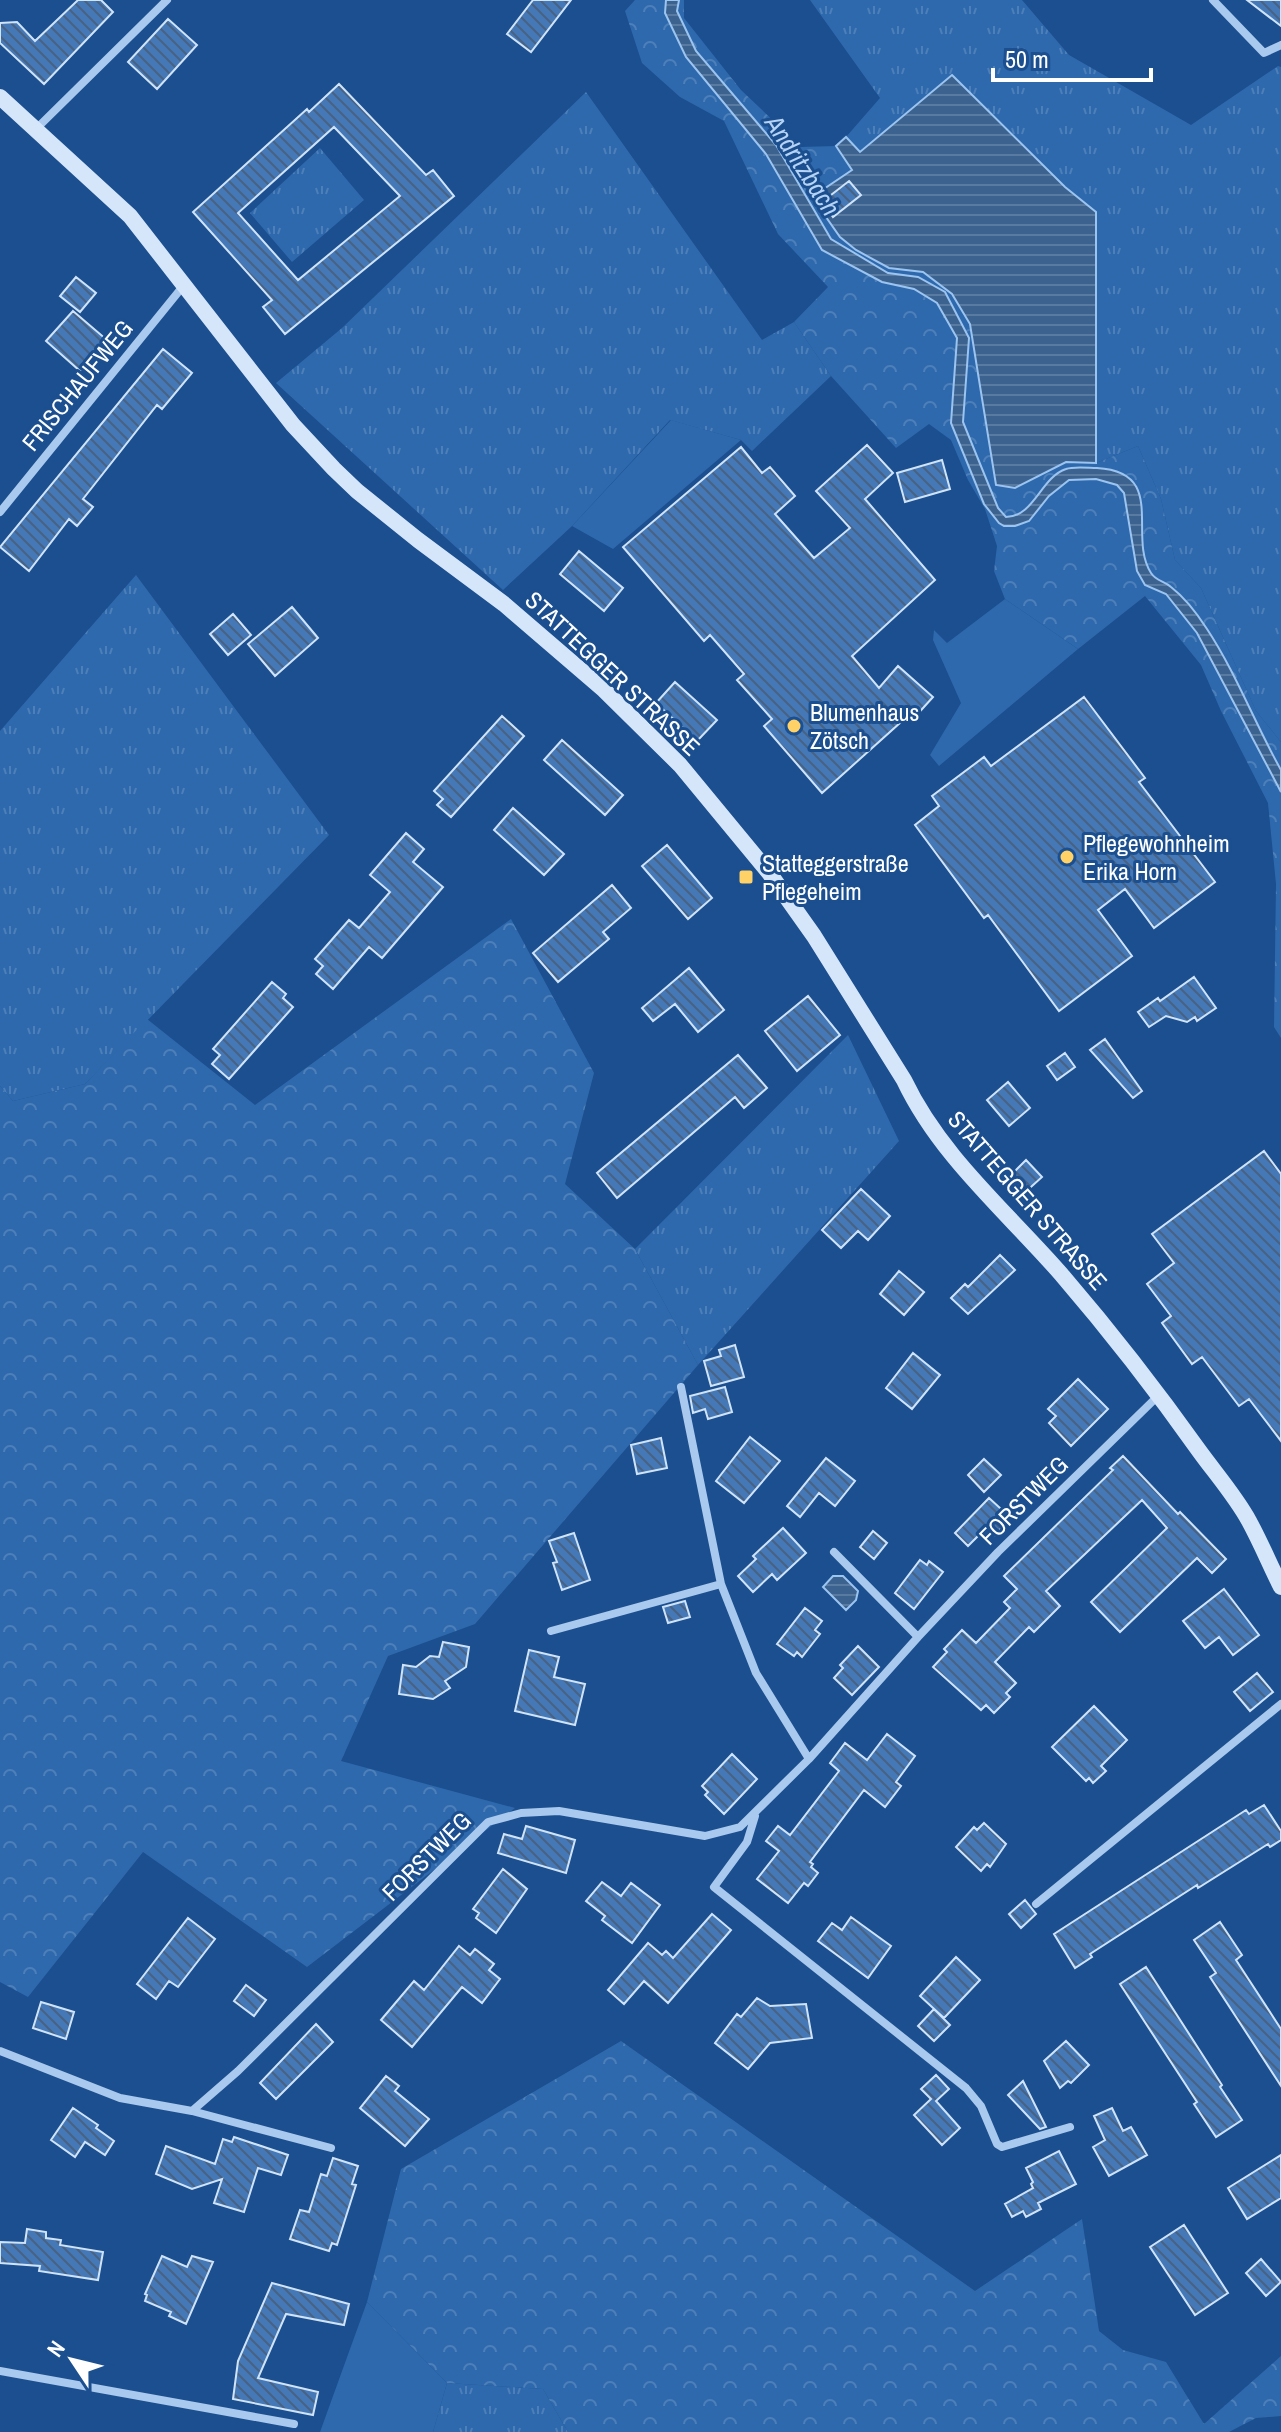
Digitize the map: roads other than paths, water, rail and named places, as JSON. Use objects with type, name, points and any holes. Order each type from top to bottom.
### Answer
[{"type":"main road","name":"STATTEGGER STRASSE","points":[[0,97],[130,216],[293,425],[357,491],[515,614],[604,690],[680,765],[770,874],[814,936],[904,1080],[914,1103],[967,1172],[1065,1279],[1159,1395],[1248,1519],[1281,1587]]},
{"type":"street","points":[[36,129],[167,0]]},
{"type":"street","points":[[1213,0],[1264,53],[1281,45]]},
{"type":"street","name":"FRISCHAUFWEG","points":[[0,512],[184,284]]},
{"type":"street","points":[[681,1387],[721,1584],[756,1673],[809,1759]]},
{"type":"street","name":"FORSTWEG","points":[[192,2111],[238,2071],[488,1822],[521,1813],[559,1811],[705,1836],[740,1827],[809,1759],[998,1552],[1159,1395]]},
{"type":"street","points":[[834,1552],[918,1637]]},
{"type":"street","points":[[551,1631],[721,1584]]},
{"type":"street","points":[[1036,1904],[1281,1704]]},
{"type":"street","name":"FORSTWEG","points":[[756,1814],[747,1842],[714,1887],[966,2088],[981,2106],[997,2144],[1002,2147],[1070,2127]]},
{"type":"street","points":[[0,2051],[120,2098],[192,2111],[331,2148]]},
{"type":"street","points":[[0,2371],[294,2424]]},
{"type":"place","name":"Blumenhaus Zötsch","points":[[794,726]]},
{"type":"place","name":"Pflegewohnheim Erika Horn","points":[[1067,857]]},
{"type":"place","name":"Statteggerstraße Pflegeheim","points":[[746,877]]},
{"type":"water label","name":"Andritzbach","points":[[803,165]]}]
